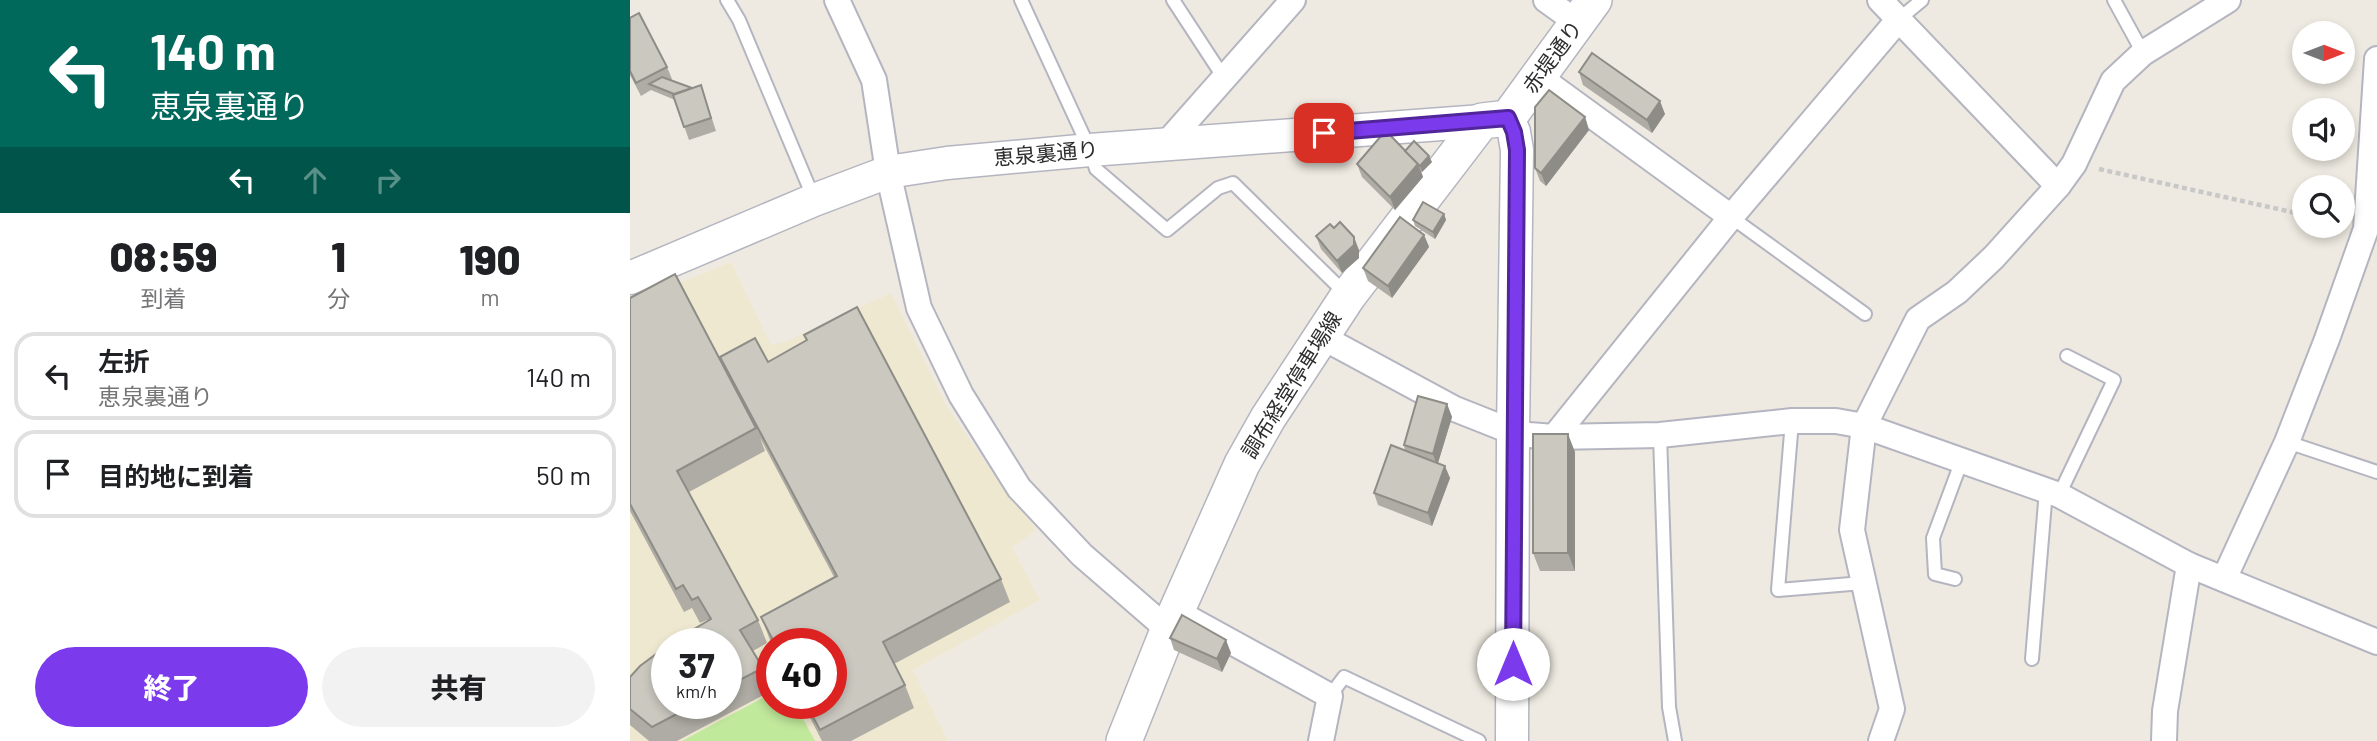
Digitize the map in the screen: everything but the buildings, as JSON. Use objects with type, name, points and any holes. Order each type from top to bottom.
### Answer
[{"type":"main road","name":"赤堤通り","points":[[1495,119],[1539,77],[1586,12]]},
{"type":"main road","name":"調布経堂停車場線","points":[[1124,741],[1173,620],[1242,464],[1268,418],[1348,296],[1495,119]]},
{"type":"street","points":[[837,0],[874,80],[888,172],[919,307],[961,395],[1019,488],[1082,555],[1173,620],[1329,696],[1321,741]]},
{"type":"street","points":[[1165,145],[1293,0]]},
{"type":"street","points":[[1546,0],[1586,12]]},
{"type":"street","points":[[1880,0],[2058,186]]},
{"type":"street","points":[[1881,741],[1892,709],[1852,530],[1864,426],[1918,319],[1957,292],[1994,257],[2058,186],[2074,164],[2113,81],[2143,53],[2228,0]]},
{"type":"street","points":[[1554,437],[1731,217],[1899,19]]},
{"type":"street","points":[[2224,579],[2287,442],[2372,230],[2377,59]]},
{"type":"street","points":[[1539,77],[1731,217]]},
{"type":"street","name":"恵泉裏通り","points":[[630,278],[814,200],[888,172],[947,163],[1090,150],[1495,119]]},
{"type":"street","points":[[1495,119],[1514,132],[1517,150],[1512,741]]},
{"type":"street","points":[[1320,336],[1455,409],[1513,432],[1554,437],[1660,435],[1792,421],[1836,421],[1864,426],[2053,493],[2189,565],[2377,642]]},
{"type":"street","points":[[2164,741],[2165,711],[2189,565]]},
{"type":"lane","points":[[727,0],[739,20],[814,200]]},
{"type":"lane","points":[[1021,0],[1090,150],[1096,169],[1167,230],[1218,188],[1233,183],[1348,296]]},
{"type":"lane","points":[[1173,0],[1224,78]]},
{"type":"lane","points":[[1899,19],[1922,0]]},
{"type":"lane","points":[[2114,0],[2143,53]]},
{"type":"lane","points":[[1731,217],[1865,314]]},
{"type":"lane","points":[[2032,659],[2053,493],[2114,380],[2067,356]]},
{"type":"lane","points":[[1792,421],[1778,590],[1863,583]]},
{"type":"lane","points":[[1660,435],[1669,706],[1675,741]]},
{"type":"lane","points":[[2287,442],[2377,472]]},
{"type":"lane","points":[[1955,579],[1936,574],[1933,538],[1962,460]]},
{"type":"lane","points":[[1329,696],[1344,677],[1479,741]]},
{"type":"path","points":[[2074,164],[2292,212]]},
{"type":"shaded area","points":[[731,262],[771,345],[785,342],[891,293],[947,407],[1004,489],[1037,530],[1012,547],[1040,600],[913,670],[948,741],[630,741],[630,303]]},
{"type":"green space","points":[[756,702],[756,719],[803,719],[815,741],[682,741],[723,719],[742,719],[742,709]]},
{"type":"route","points":[[1324,133],[1508,118],[1514,132],[1517,150],[1513,664]]}]
